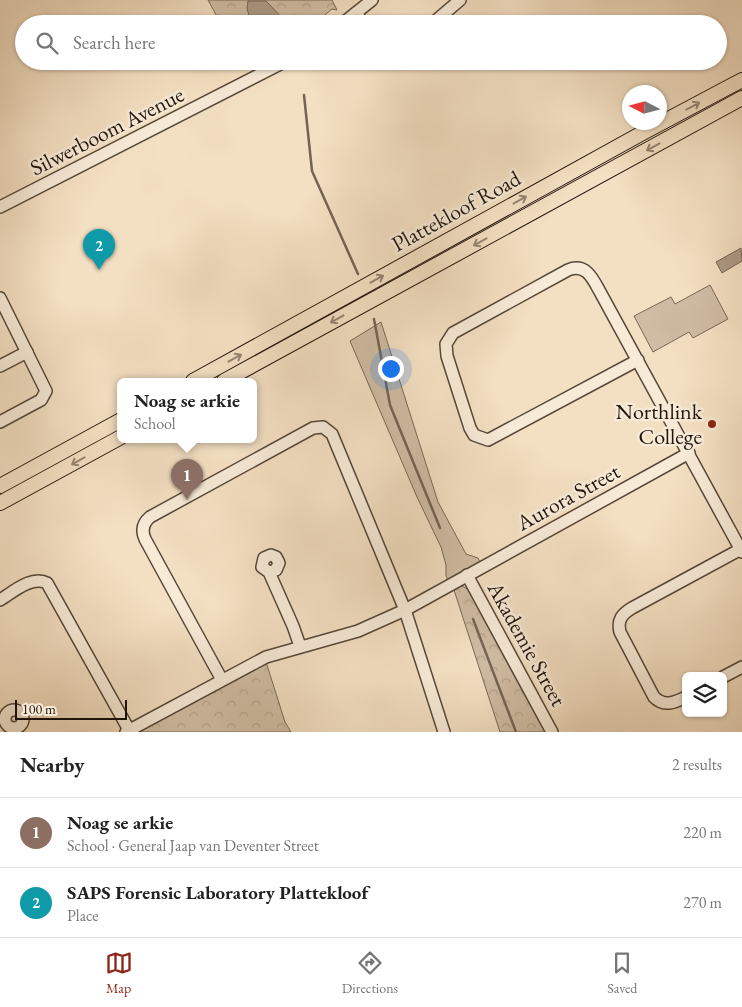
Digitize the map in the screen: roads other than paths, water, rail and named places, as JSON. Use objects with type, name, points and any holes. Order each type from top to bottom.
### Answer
[{"type":"main road","name":"Plattekloof Road","points":[[198,378],[638,135],[742,80]]},
{"type":"main road","name":"Plattekloof Road","points":[[229,378],[742,98]]},
{"type":"main road","points":[[0,486],[117,422]]},
{"type":"main road","points":[[0,503],[117,439]]},
{"type":"street","points":[[353,15],[372,0]]},
{"type":"street","points":[[442,15],[460,0]]},
{"type":"street","name":"Silwerboom Avenue","points":[[0,208],[268,70]]},
{"type":"street","points":[[638,360],[492,439],[483,439],[472,432],[445,349],[449,336],[568,270],[578,268],[590,274],[638,360],[741,550],[632,608],[622,616],[619,622],[620,632],[658,701],[670,704],[682,699]]},
{"type":"street","points":[[0,422],[41,400],[45,394],[45,386],[1,305]]},
{"type":"street","points":[[0,366],[27,352]]},
{"type":"street","points":[[222,680],[145,539],[142,531],[144,523],[150,517],[313,428],[323,428],[332,434],[405,610],[444,732]]},
{"type":"street","name":"Aurora Street","points":[[127,731],[266,657],[358,631],[405,610],[689,454]]},
{"type":"street","points":[[269,572],[291,620],[300,646]]},
{"type":"street","name":"Akademie Street","points":[[467,575],[552,732]]},
{"type":"street","points":[[0,600],[31,582],[43,581],[47,583],[127,731]]},
{"type":"street","points":[[727,675],[742,667]]},
{"type":"waterway","points":[[304,95],[312,171],[358,274]]},
{"type":"waterway","points":[[374,319],[390,405],[440,528]]},
{"type":"waterway","points":[[473,619],[516,732]]},
{"type":"place","name":"SAPS Forensic Laboratory Plattekloof","points":[[99,270]]},
{"type":"place","name":"Northlink College","points":[[712,424]]},
{"type":"place","name":"Noag se arkie","points":[[187,500]]}]
